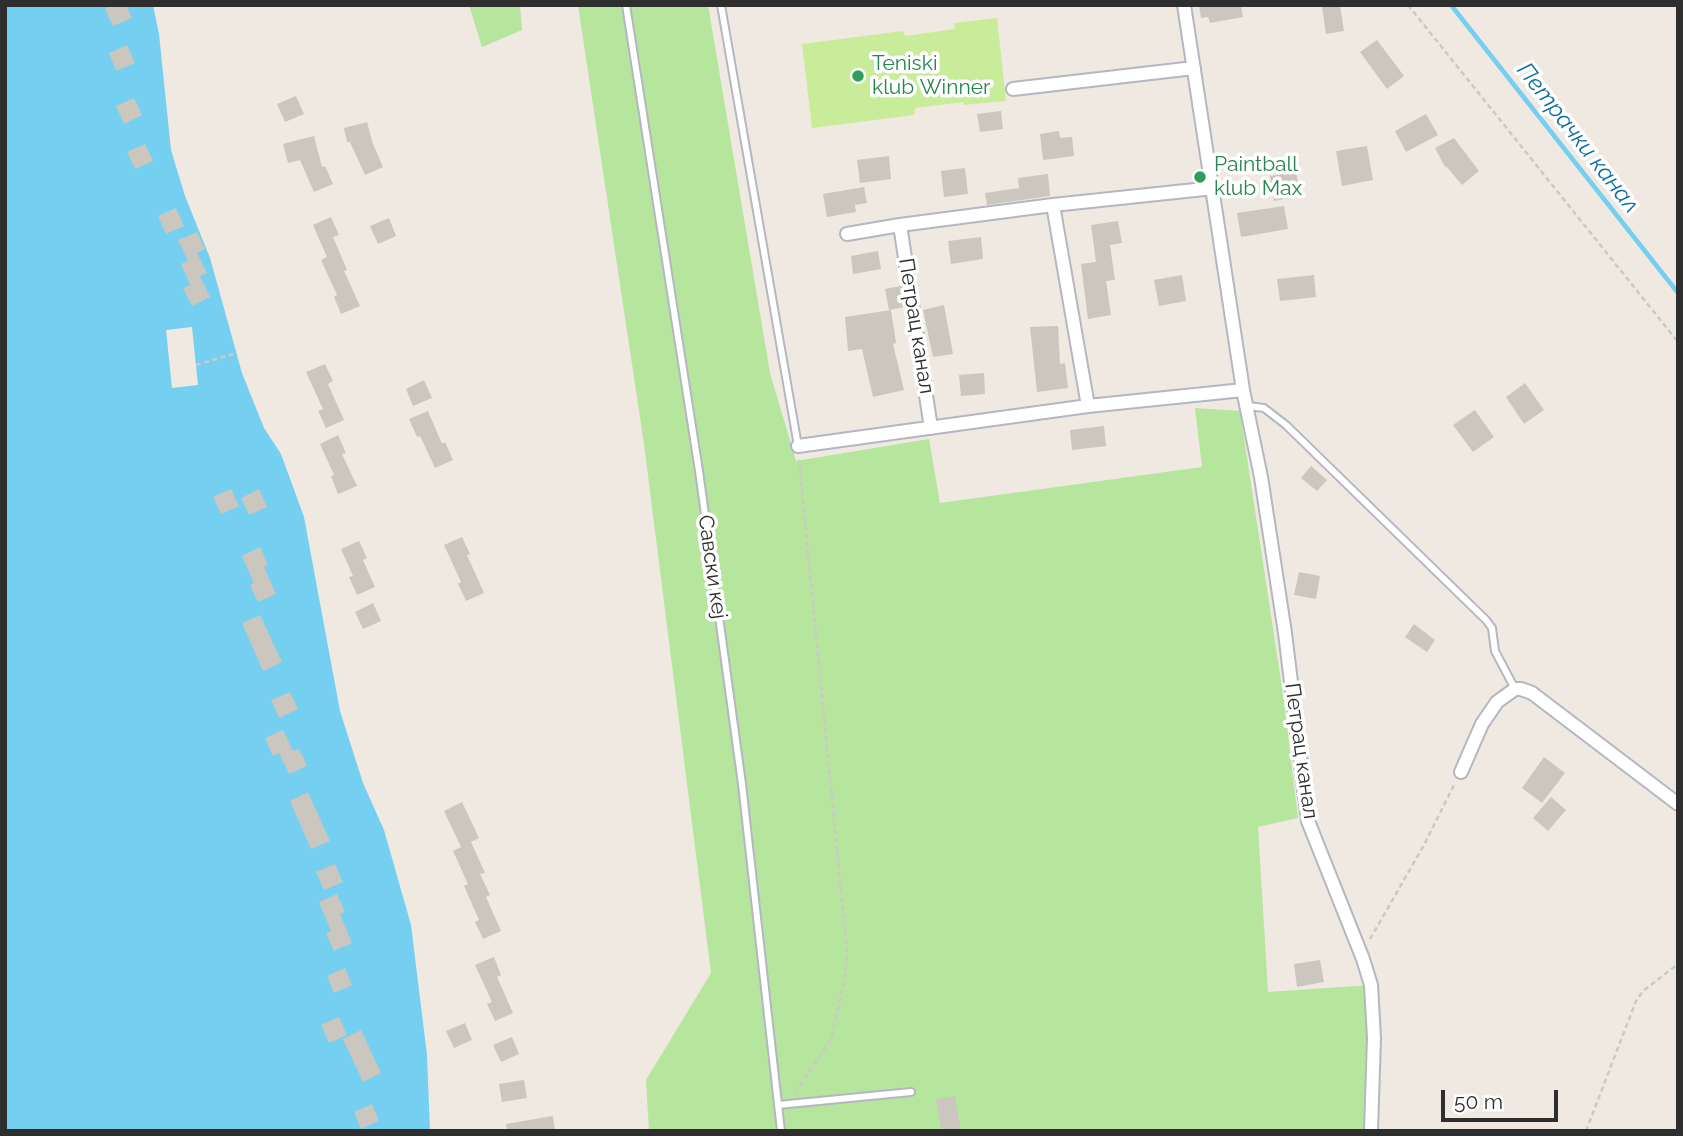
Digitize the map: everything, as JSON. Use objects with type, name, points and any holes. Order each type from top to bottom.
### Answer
[{"type":"street","name":"Петрац канал","points":[[1184,5],[1285,633],[1308,821],[1371,985],[1374,1038],[1371,1131]]},
{"type":"street","points":[[1013,89],[1194,68]]},
{"type":"street","points":[[846,234],[1053,205],[1213,188]]},
{"type":"street","points":[[1053,205],[1088,406]]},
{"type":"street","name":"Петрац канал","points":[[900,225],[932,428]]},
{"type":"street","points":[[798,446],[1088,406],[1244,390]]},
{"type":"street","points":[[1461,772],[1482,724],[1497,702],[1515,689],[1532,693],[1678,804]]},
{"type":"lane","name":"Савски кеј","points":[[626,5],[703,498],[782,1105],[781,1131]]},
{"type":"lane","points":[[721,5],[798,446]]},
{"type":"lane","points":[[1248,406],[1264,408],[1286,425],[1486,620],[1492,628],[1495,651],[1515,689]]},
{"type":"lane","points":[[782,1105],[911,1092]]},
{"type":"path","points":[[1408,5],[1678,342]]},
{"type":"path","points":[[196,365],[237,354]]},
{"type":"path","points":[[782,1105],[831,1039],[845,978],[847,952],[798,446]]},
{"type":"path","points":[[1363,959],[1382,915],[1424,845],[1461,772]]},
{"type":"path","points":[[1587,1131],[1636,1000],[1643,990],[1678,964]]},
{"type":"green space","points":[[469,5],[520,5],[522,30],[482,47]]},
{"type":"green space","points":[[578,5],[708,5],[770,373],[796,461],[929,439],[940,503],[1202,467],[1195,408],[1240,411],[1284,701],[1298,818],[1258,827],[1268,992],[1371,985],[1371,1131],[649,1131],[646,1080],[711,973],[644,444]]},
{"type":"green space","points":[[997,18],[1006,101],[963,105],[964,102],[915,108],[914,115],[812,128],[802,44],[903,31],[905,36],[955,29],[954,23]]},
{"type":"water","points":[[5,5],[153,5],[159,34],[171,150],[185,196],[210,258],[242,373],[264,428],[281,454],[304,517],[340,711],[363,783],[384,830],[411,925],[427,1055],[430,1131],[5,1131]]},
{"type":"pier","points":[[192,327],[198,385],[172,388],[166,330]]},
{"type":"building","points":[[113,5],[126,5],[132,18],[113,26],[105,9]]},
{"type":"building","points":[[1199,5],[1241,5],[1243,17],[1210,23],[1208,17],[1201,18]]},
{"type":"building","points":[[1340,5],[1344,31],[1326,34],[1322,7]]},
{"type":"building","points":[[1377,40],[1404,76],[1387,89],[1360,52]]},
{"type":"building","points":[[127,45],[135,63],[116,71],[109,53]]},
{"type":"building","points":[[296,96],[304,114],[285,122],[277,104]]},
{"type":"building","points":[[134,98],[142,115],[124,124],[116,106]]},
{"type":"building","points":[[1001,111],[1003,129],[980,132],[977,114]]},
{"type":"building","points":[[1426,114],[1438,135],[1406,152],[1395,131]]},
{"type":"building","points":[[367,122],[383,167],[365,175],[350,142],[347,142],[344,128]]},
{"type":"building","points":[[1059,131],[1060,138],[1072,137],[1074,156],[1043,160],[1040,134]]},
{"type":"building","points":[[314,136],[322,167],[325,166],[333,184],[314,192],[300,160],[288,163],[283,144]]},
{"type":"building","points":[[1454,138],[1479,171],[1462,185],[1445,167],[1435,148]]},
{"type":"building","points":[[145,144],[153,161],[135,169],[127,152]]},
{"type":"building","points":[[1367,146],[1373,180],[1342,186],[1336,151]]},
{"type":"building","points":[[889,156],[891,179],[860,183],[857,160]]},
{"type":"building","points":[[965,168],[968,194],[944,197],[941,171]]},
{"type":"building","points":[[1296,171],[1300,196],[1274,201],[1270,176]]},
{"type":"building","points":[[1048,174],[1050,196],[987,205],[985,193],[1019,188],[1018,178]]},
{"type":"building","points":[[864,187],[867,203],[855,205],[856,212],[827,217],[823,194]]},
{"type":"building","points":[[1284,206],[1288,229],[1241,237],[1237,213]]},
{"type":"building","points":[[176,208],[184,226],[166,234],[158,216]]},
{"type":"building","points":[[331,217],[339,235],[333,237],[347,270],[344,271],[360,306],[341,314],[334,297],[337,295],[321,260],[327,257],[313,225]]},
{"type":"building","points":[[389,218],[396,236],[378,244],[370,226]]},
{"type":"building","points":[[1118,221],[1122,243],[1110,245],[1115,280],[1106,281],[1111,315],[1088,319],[1081,264],[1096,262],[1091,225]]},
{"type":"building","points":[[197,232],[205,249],[197,253],[207,273],[200,276],[210,297],[192,306],[183,288],[190,285],[181,264],[188,261],[178,240]]},
{"type":"building","points":[[981,237],[983,259],[951,264],[948,241]]},
{"type":"building","points":[[878,251],[881,269],[853,274],[851,256]]},
{"type":"building","points":[[1182,275],[1186,301],[1159,306],[1154,280]]},
{"type":"building","points":[[1314,275],[1316,297],[1280,301],[1277,279]]},
{"type":"building","points":[[901,286],[904,307],[889,310],[885,289]]},
{"type":"building","points":[[944,305],[953,354],[933,357],[923,310]]},
{"type":"building","points":[[891,310],[896,343],[893,344],[904,390],[873,397],[862,349],[848,351],[845,317]]},
{"type":"building","points":[[1058,326],[1060,364],[1065,363],[1068,388],[1037,392],[1030,327]]},
{"type":"building","points":[[325,364],[333,381],[328,384],[344,420],[326,428],[318,411],[323,409],[306,372]]},
{"type":"building","points":[[984,373],[985,394],[961,396],[959,375]]},
{"type":"building","points":[[424,380],[432,398],[413,406],[406,389]]},
{"type":"building","points":[[1525,383],[1544,410],[1524,424],[1506,397]]},
{"type":"building","points":[[1475,410],[1494,437],[1473,452],[1453,425]]},
{"type":"building","points":[[428,411],[442,444],[445,442],[453,460],[435,468],[409,419]]},
{"type":"building","points":[[1104,426],[1106,446],[1072,450],[1070,430]]},
{"type":"building","points":[[338,435],[346,453],[342,454],[357,486],[338,494],[331,476],[334,475],[320,444]]},
{"type":"building","points":[[1311,466],[1327,480],[1317,491],[1301,478]]},
{"type":"building","points":[[231,489],[239,506],[221,514],[213,497]]},
{"type":"building","points":[[259,489],[267,507],[249,515],[241,498]]},
{"type":"building","points":[[462,537],[484,593],[466,601],[458,584],[461,582],[444,545]]},
{"type":"building","points":[[359,541],[367,558],[363,560],[375,587],[357,595],[349,577],[353,576],[341,549]]},
{"type":"building","points":[[260,547],[268,565],[264,567],[276,594],[258,602],[250,585],[254,583],[242,556]]},
{"type":"building","points":[[1299,572],[1320,576],[1316,599],[1294,595]]},
{"type":"building","points":[[373,603],[381,621],[363,629],[355,612]]},
{"type":"building","points":[[260,615],[282,662],[263,671],[242,623]]},
{"type":"building","points":[[1414,624],[1435,640],[1427,652],[1405,637]]},
{"type":"building","points":[[290,692],[298,709],[279,718],[271,700]]},
{"type":"building","points":[[283,730],[293,751],[299,749],[307,766],[289,774],[279,753],[273,756],[265,738]]},
{"type":"building","points":[[1544,757],[1565,773],[1542,803],[1522,788]]},
{"type":"building","points":[[308,792],[330,841],[311,849],[290,801]]},
{"type":"building","points":[[1551,797],[1566,810],[1548,831],[1533,818]]},
{"type":"building","points":[[462,802],[479,838],[471,842],[485,873],[480,874],[490,895],[486,897],[501,931],[483,939],[475,922],[479,920],[464,886],[468,884],[453,851],[461,847],[444,811]]},
{"type":"building","points":[[335,864],[343,882],[324,890],[316,872]]},
{"type":"building","points":[[337,894],[345,912],[340,914],[352,943],[334,951],[326,933],[331,931],[319,902]]},
{"type":"building","points":[[494,957],[501,975],[497,977],[513,1013],[495,1021],[487,1004],[492,1002],[475,965]]},
{"type":"building","points":[[1320,960],[1324,982],[1297,987],[1294,964]]},
{"type":"building","points":[[345,968],[352,985],[334,993],[327,976]]},
{"type":"building","points":[[339,1017],[347,1035],[329,1043],[321,1025]]},
{"type":"building","points":[[465,1023],[472,1040],[454,1048],[446,1031]]},
{"type":"building","points":[[361,1030],[381,1073],[363,1082],[343,1039]]},
{"type":"building","points":[[512,1037],[519,1054],[501,1062],[493,1045]]},
{"type":"building","points":[[524,1080],[527,1098],[502,1102],[499,1084]]},
{"type":"building","points":[[955,1096],[961,1131],[941,1131],[936,1099]]},
{"type":"building","points":[[372,1104],[379,1121],[361,1129],[354,1112]]},
{"type":"building","points":[[553,1116],[555,1131],[507,1131],[506,1124]]},
{"type":"waterway","name":"Петрачки канал","points":[[1451,5],[1678,293]]},
{"type":"place","name":"Teniski klub Winner","points":[[858,76]]},
{"type":"place","name":"Paintball klub Max","points":[[1200,177]]}]
